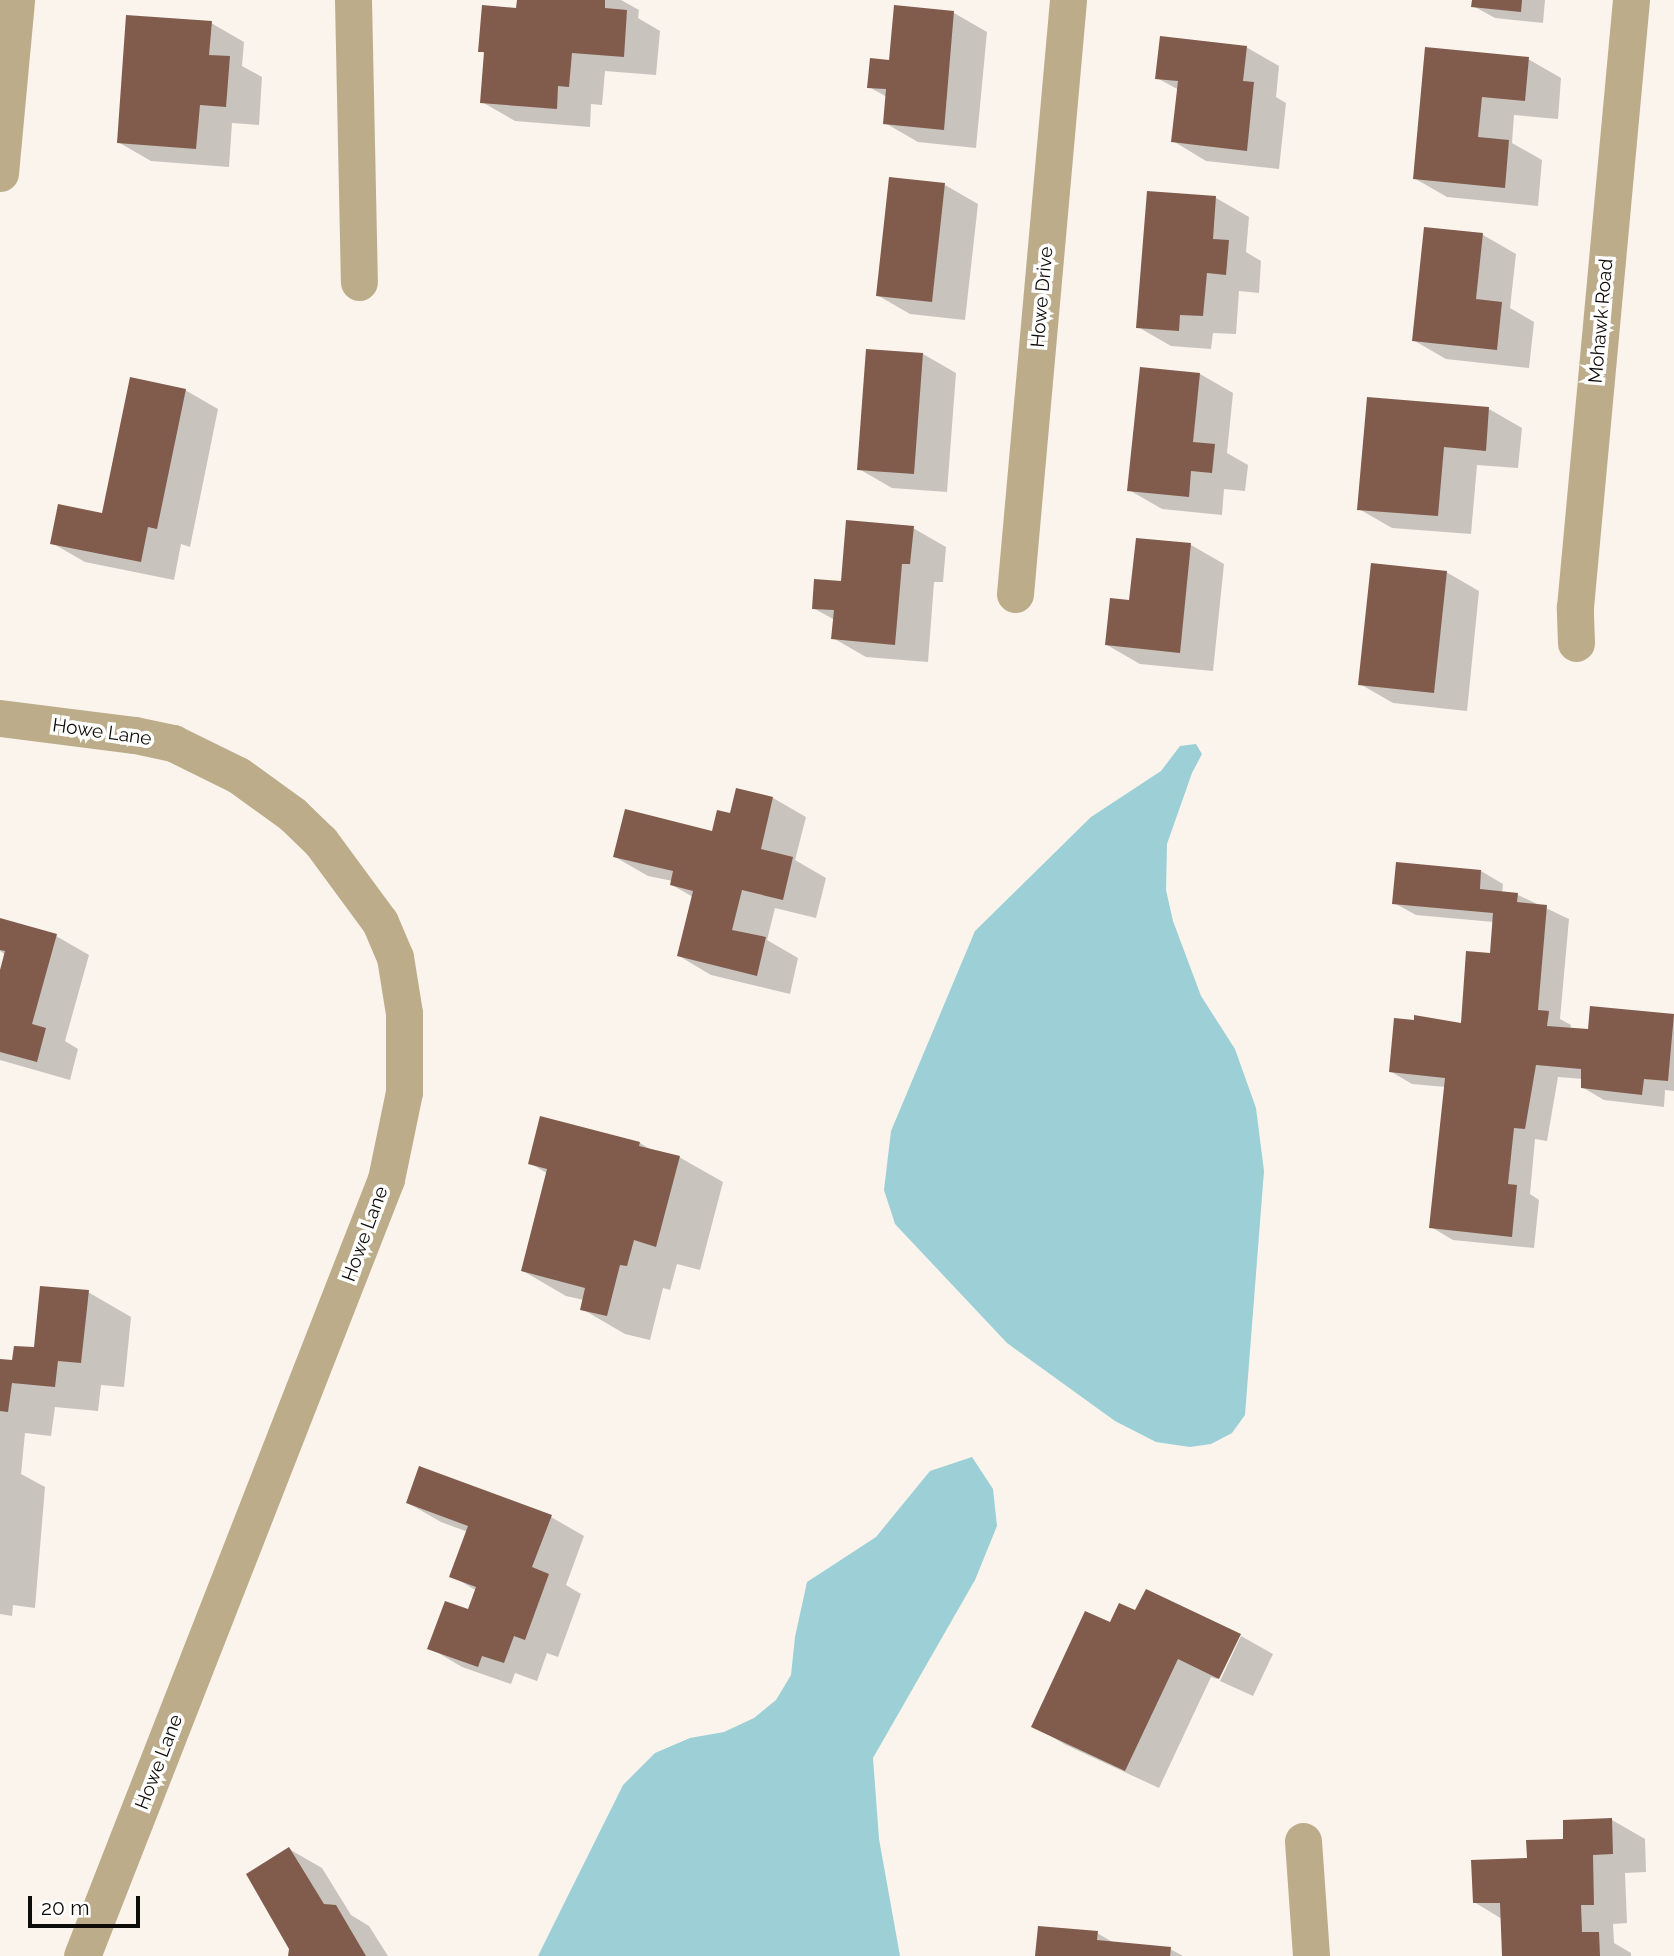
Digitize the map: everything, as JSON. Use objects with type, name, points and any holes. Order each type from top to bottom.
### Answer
[{"type":"street","points":[[0,173],[16,0]]},
{"type":"street","points":[[353,0],[359,282]]},
{"type":"street","name":"Howe Drive","points":[[1015,594],[1068,0]]},
{"type":"street","name":"Mohawk Road","points":[[1576,643],[1575,607],[1631,0]]},
{"type":"street","name":"Howe Lane","points":[[0,718],[135,735],[173,743],[238,775],[281,806],[321,842],[380,922],[396,957],[404,1013],[404,1092],[386,1179],[82,1956]]},
{"type":"street","points":[[1303,1841],[1311,1956]]},
{"type":"water","points":[[1196,744],[1202,754],[1192,773],[1167,844],[1166,890],[1173,921],[1201,996],[1235,1049],[1256,1108],[1264,1171],[1245,1415],[1232,1433],[1211,1444],[1190,1447],[1156,1442],[1115,1421],[1007,1343],[895,1224],[884,1190],[891,1131],[975,931],[1091,817],[1161,771],[1180,746]]},
{"type":"water","points":[[972,1457],[993,1489],[997,1526],[975,1580],[873,1758],[879,1839],[900,1956],[538,1956],[623,1785],[655,1753],[690,1738],[724,1732],[754,1718],[776,1700],[791,1675],[795,1637],[807,1582],[876,1537],[930,1471]]},
{"type":"building","points":[[517,0],[605,0],[605,8],[627,10],[624,57],[572,53],[569,87],[558,86],[557,109],[480,103],[484,52],[478,52],[482,5],[516,8]]},
{"type":"building","points":[[1472,0],[1522,0],[1521,12],[1471,7]]},
{"type":"building","points":[[894,5],[954,11],[944,130],[883,124],[886,89],[867,88],[870,58],[889,60]]},
{"type":"building","points":[[126,15],[212,21],[209,55],[230,56],[226,107],[200,105],[196,149],[117,143]]},
{"type":"building","points":[[1160,36],[1247,46],[1243,81],[1254,82],[1247,151],[1171,142],[1178,81],[1155,79]]},
{"type":"building","points":[[1425,47],[1529,57],[1525,101],[1482,97],[1478,137],[1509,140],[1505,188],[1413,179]]},
{"type":"building","points":[[889,177],[945,183],[932,302],[876,296]]},
{"type":"building","points":[[1147,191],[1216,196],[1213,239],[1229,240],[1226,275],[1207,273],[1203,316],[1180,315],[1179,331],[1136,328]]},
{"type":"building","points":[[1424,227],[1483,233],[1476,299],[1502,302],[1497,350],[1412,341]]},
{"type":"building","points":[[866,349],[923,353],[914,474],[857,470]]},
{"type":"building","points":[[1140,367],[1200,373],[1193,442],[1215,444],[1212,473],[1191,471],[1189,497],[1127,491]]},
{"type":"building","points":[[130,377],[186,389],[157,529],[148,527],[141,562],[50,544],[58,504],[102,513]]},
{"type":"building","points":[[1367,397],[1489,407],[1486,451],[1444,447],[1438,516],[1357,510]]},
{"type":"building","points":[[846,520],[914,526],[910,564],[902,564],[895,645],[831,639],[834,610],[812,609],[814,579],[841,581]]},
{"type":"building","points":[[1136,538],[1191,543],[1180,653],[1105,645],[1110,598],[1129,600]]},
{"type":"building","points":[[1371,563],[1447,571],[1434,693],[1358,685]]},
{"type":"building","points":[[736,788],[773,797],[761,849],[793,857],[783,900],[742,890],[732,930],[766,937],[757,976],[677,956],[693,891],[670,885],[673,871],[613,857],[625,809],[712,831],[717,810],[730,813]]},
{"type":"building","points":[[1396,862],[1481,870],[1480,889],[1518,893],[1517,902],[1547,905],[1538,1010],[1549,1011],[1547,1026],[1588,1029],[1590,1006],[1674,1014],[1668,1081],[1644,1079],[1642,1095],[1581,1088],[1581,1069],[1536,1065],[1525,1129],[1514,1128],[1508,1184],[1517,1185],[1512,1237],[1429,1228],[1445,1078],[1389,1072],[1394,1018],[1414,1020],[1414,1015],[1461,1023],[1466,951],[1490,953],[1493,913],[1392,904]]},
{"type":"building","points":[[0,918],[57,934],[32,1024],[46,1028],[37,1062],[0,1052],[0,970],[5,951],[0,950]]},
{"type":"building","points":[[540,1116],[640,1142],[639,1146],[680,1156],[656,1247],[634,1240],[627,1266],[620,1265],[607,1316],[580,1310],[585,1288],[521,1271],[547,1169],[528,1164]]},
{"type":"building","points":[[40,1286],[89,1290],[81,1363],[58,1361],[55,1387],[12,1383],[8,1412],[0,1411],[0,1359],[12,1360],[14,1346],[34,1347]]},
{"type":"building","points":[[419,1466],[552,1515],[532,1567],[549,1574],[525,1640],[514,1636],[504,1663],[482,1656],[478,1667],[427,1649],[445,1601],[468,1609],[476,1587],[449,1577],[468,1526],[406,1503]]},
{"type":"building","points":[[1146,1589],[1241,1634],[1219,1679],[1178,1659],[1125,1771],[1031,1727],[1085,1611],[1110,1622],[1119,1603],[1135,1610]]},
{"type":"building","points":[[1612,1818],[1613,1854],[1593,1855],[1594,1905],[1581,1905],[1582,1932],[1599,1932],[1600,1956],[1502,1956],[1500,1903],[1473,1903],[1471,1860],[1527,1858],[1526,1840],[1563,1839],[1563,1820]]},
{"type":"building","points":[[289,1847],[324,1904],[336,1905],[366,1956],[288,1956],[289,1949],[246,1874]]},
{"type":"building","points":[[1038,1926],[1098,1931],[1097,1940],[1171,1947],[1170,1956],[1035,1956]]}]
